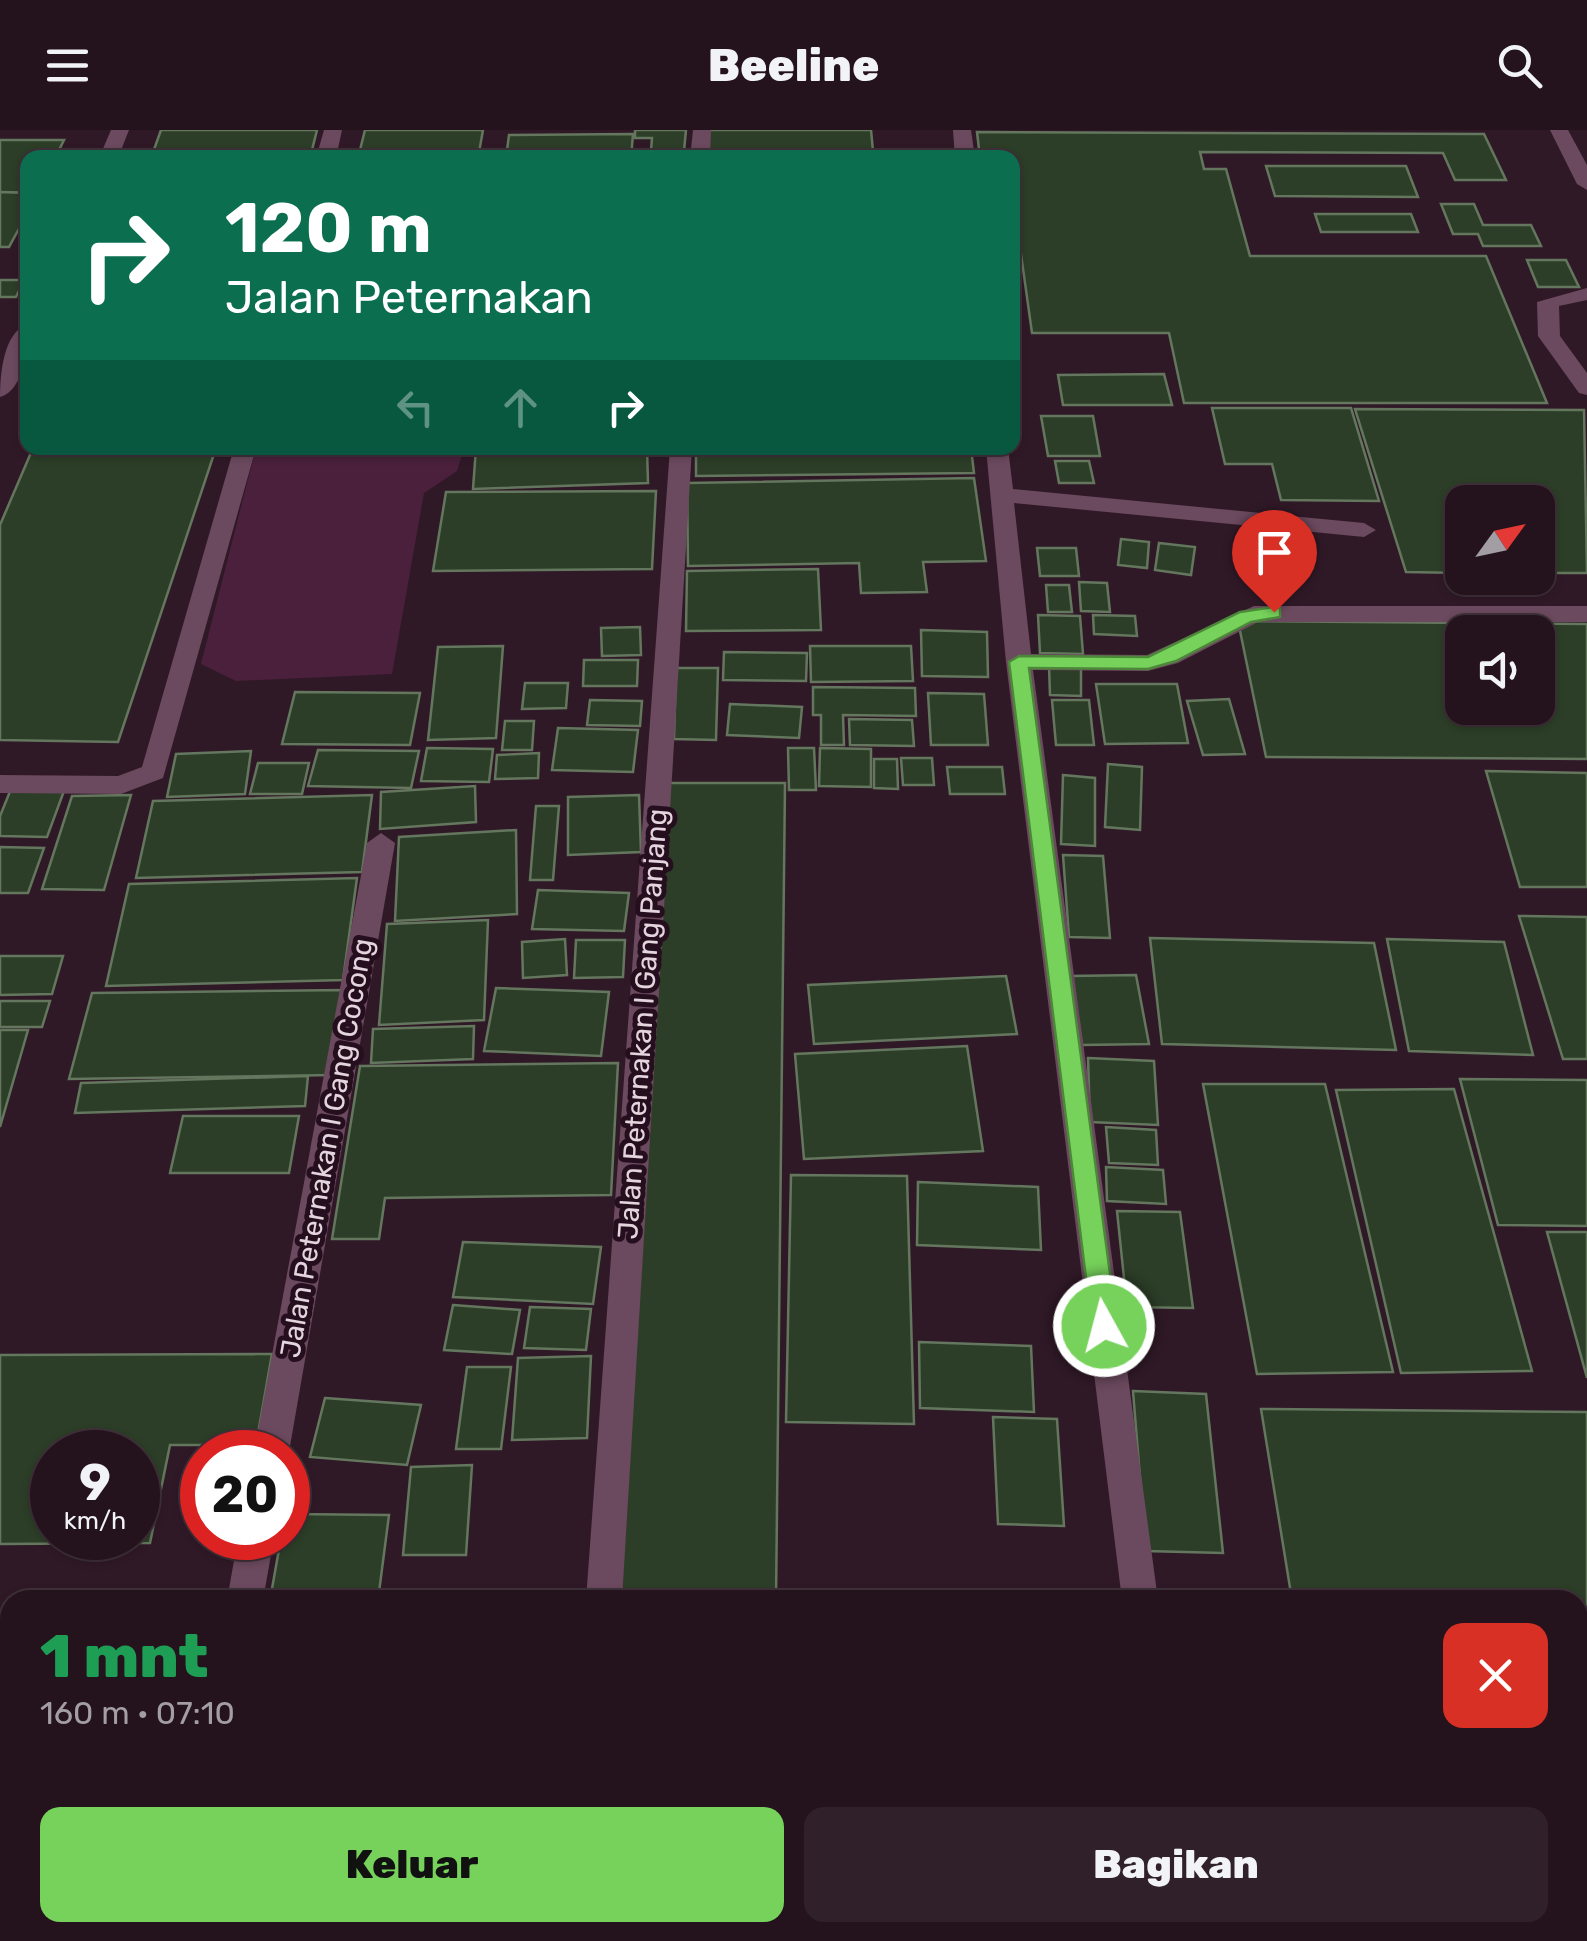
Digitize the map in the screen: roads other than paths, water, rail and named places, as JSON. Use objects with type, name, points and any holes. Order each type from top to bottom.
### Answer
[{"type":"street","points":[[1559,130],[1587,184]]},
{"type":"street","points":[[1587,294],[1548,302],[1549,336],[1587,388]]},
{"type":"street","points":[[0,390],[20,347]]},
{"type":"street","points":[[0,784],[121,786],[154,772],[242,455]]},
{"type":"street","name":"Jalan Peternakan I Gang Panjang","points":[[605,1590],[681,455]]},
{"type":"street","points":[[998,455],[1019,662],[1139,1590]]},
{"type":"street","points":[[1003,495],[1364,530]]},
{"type":"street","points":[[1019,662],[1148,663],[1170,657],[1254,614],[1587,614]]},
{"type":"street","name":"Jalan Peternakan I Gang Cocong","points":[[275,1430],[381,843]]},
{"type":"street","points":[[247,1590],[252,1560]]}]
